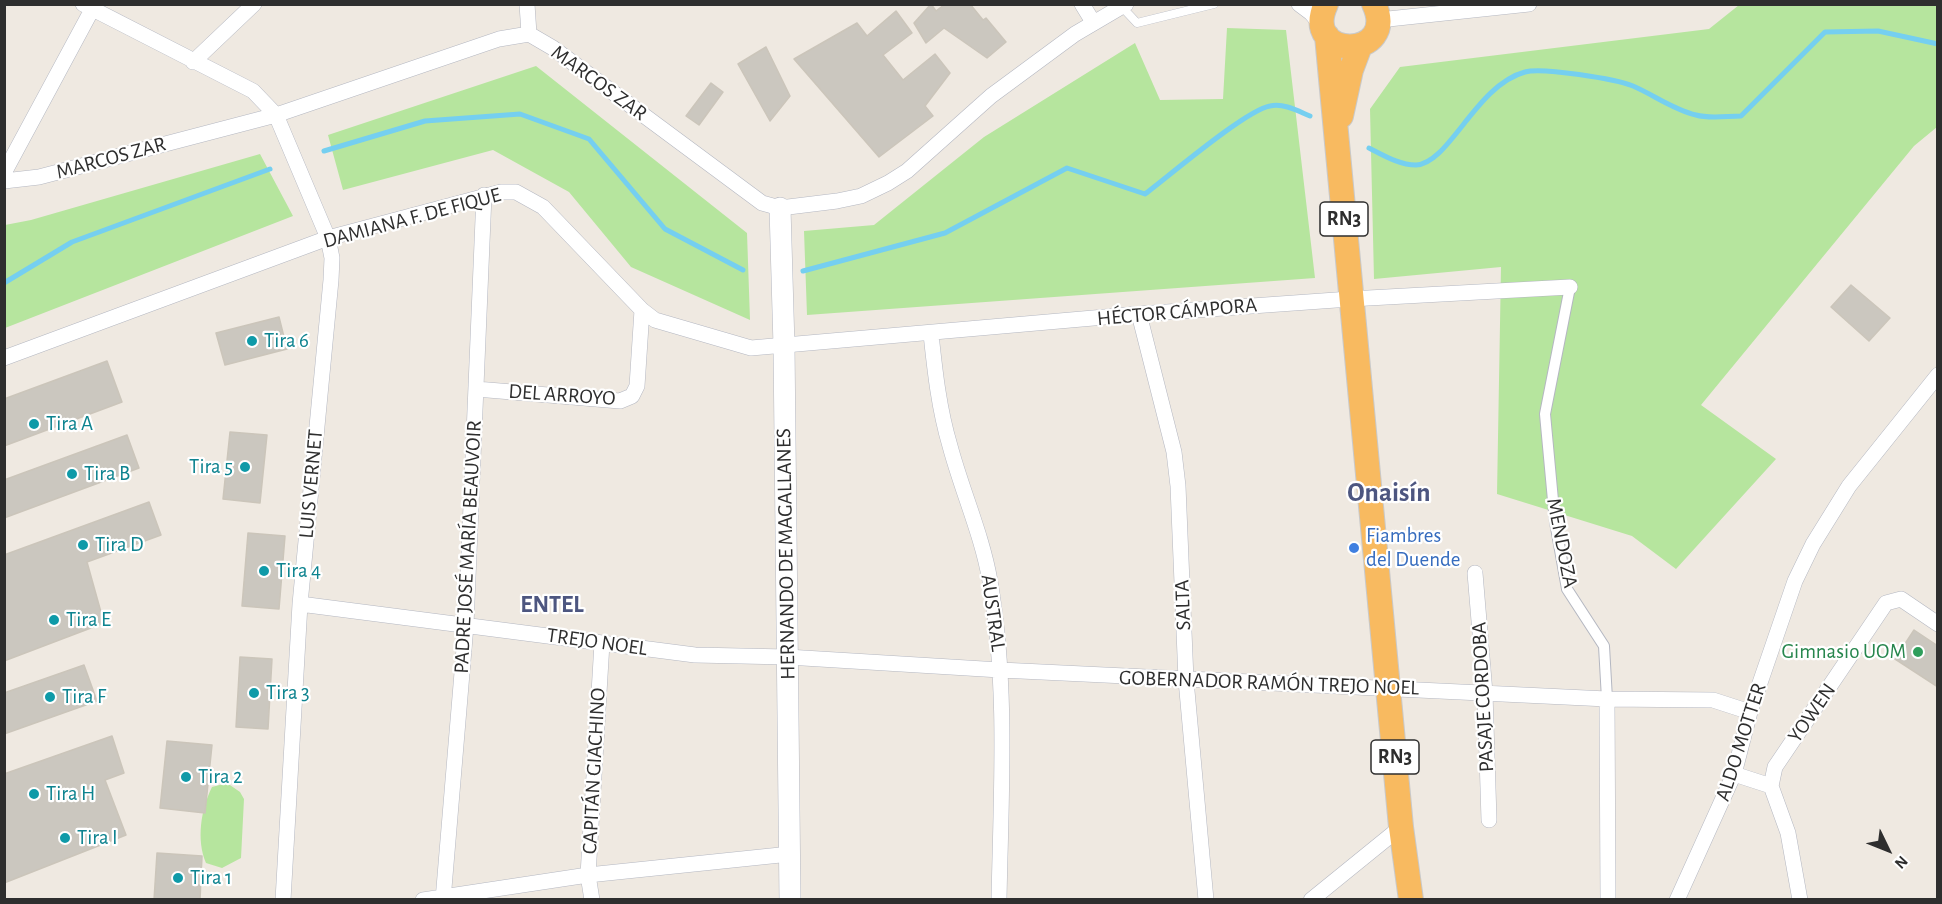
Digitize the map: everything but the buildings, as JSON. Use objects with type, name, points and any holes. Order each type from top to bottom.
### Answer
[{"type":"highway","name":"RN3","points":[[1337,140],[1351,70],[1360,46],[1374,36],[1377,12]]},
{"type":"highway","points":[[1325,23],[1342,47],[1360,46]]},
{"type":"highway","name":"RN3","points":[[1325,23],[1401,827],[1411,900]]},
{"type":"main road","name":"HERNANDO DE MAGALLANES","points":[[780,208],[784,346],[790,900]]},
{"type":"street","points":[[193,62],[255,4]]},
{"type":"street","points":[[527,4],[529,34]]},
{"type":"street","points":[[1082,4],[1092,22]]},
{"type":"street","points":[[1299,4],[1325,23]]},
{"type":"street","points":[[1377,12],[1529,4]]},
{"type":"street","points":[[780,208],[861,196],[888,183],[907,171],[992,96],[1092,22],[1124,5]]},
{"type":"street","points":[[4,173],[90,7],[253,92],[276,115]]},
{"type":"street","name":"MARCOS ZAR","points":[[4,181],[39,177],[276,115],[455,52],[499,39],[529,34],[553,48],[748,194],[762,203],[780,208]]},
{"type":"street","name":"LUIS VERNET","points":[[276,115],[328,238],[331,280],[300,604],[283,900]]},
{"type":"street","name":"DAMIANA F. DE FIQUE","points":[[4,358],[328,238],[484,195],[516,192],[543,207],[642,310],[655,320],[736,345],[751,348],[784,346]]},
{"type":"street","name":"PADRE JOSÉ MARÍA BEAUVOIR","points":[[443,898],[466,625],[484,195]]},
{"type":"street","name":"HÉCTOR CÁMPORA","points":[[784,346],[1139,314],[1350,298],[1570,287]]},
{"type":"street","name":"MENDOZA","points":[[1570,287],[1545,414],[1555,522],[1567,589],[1604,646],[1607,699],[1608,900]]},
{"type":"street","name":"DEL ARROYO","points":[[476,389],[620,401],[632,396],[638,386],[642,310]]},
{"type":"street","name":"SALTA","points":[[1139,314],[1174,452],[1178,486],[1186,680],[1206,900]]},
{"type":"street","name":"AUSTRAL","points":[[931,334],[936,385],[950,445],[990,580],[1003,722],[999,900]]},
{"type":"street","name":"ALDO MOTTER","points":[[1677,900],[1734,774],[1750,712],[1795,581],[1813,544],[1849,486],[1938,375]]},
{"type":"street","name":"PASAJE CORDOBA","points":[[1475,573],[1485,693],[1489,820]]},
{"type":"street","name":"YOWEN","points":[[1771,786],[1776,767],[1886,603],[1893,599],[1901,599],[1938,624]]},
{"type":"street","name":"TREJO NOEL","points":[[300,604],[695,656],[788,657]]},
{"type":"street","name":"CAPITÁN GIACHINO","points":[[592,900],[588,875],[602,643]]},
{"type":"street","name":"GOBERNADOR RAMÓN TREJO NOEL","points":[[788,657],[1186,680],[1607,699],[1713,700],[1750,712]]},
{"type":"street","points":[[1734,774],[1771,786],[1788,833],[1800,900]]},
{"type":"street","points":[[1311,900],[1401,827]]},
{"type":"street","points":[[423,900],[588,875],[790,854]]},
{"type":"lane","points":[[1124,5],[1137,23],[1214,4]]},
{"type":"green space","points":[[1739,5],[1937,5],[1937,127],[1914,146],[1701,405],[1776,459],[1676,569],[1632,536],[1497,494],[1501,267],[1374,279],[1370,109],[1400,67],[1709,29]]},
{"type":"green space","points":[[1227,28],[1286,30],[1315,278],[807,315],[804,231],[874,225],[984,137],[1135,43],[1160,100],[1223,99]]},
{"type":"green space","points":[[536,66],[747,233],[750,320],[631,267],[569,192],[493,150],[343,190],[328,135]]},
{"type":"green space","points":[[260,154],[293,216],[5,328],[5,225],[31,220]]},
{"type":"green space","points":[[227,783],[240,792],[244,799],[241,858],[222,868],[206,863],[201,845],[201,825],[212,787]]},
{"type":"waterway","points":[[1369,148],[1403,163],[1416,165],[1428,161],[1440,152],[1492,92],[1508,80],[1525,72],[1562,72],[1611,80],[1633,86],[1688,113],[1712,117],[1741,116],[1825,32],[1878,31],[1938,44]]},
{"type":"waterway","points":[[803,271],[945,233],[1067,168],[1145,194],[1226,131],[1259,110],[1270,106],[1280,106],[1310,116]]},
{"type":"waterway","points":[[324,151],[425,121],[520,114],[589,139],[665,229],[743,270]]},
{"type":"waterway","points":[[4,283],[72,242],[270,169]]},
{"type":"place","name":"Tira 6","points":[[252,341]]},
{"type":"place","name":"Tira A","points":[[34,424]]},
{"type":"place","name":"Tira 5","points":[[245,467]]},
{"type":"place","name":"Tira B","points":[[72,474]]},
{"type":"place","name":"Tira D","points":[[83,545]]},
{"type":"place","name":"Fiambres del Duende","points":[[1354,548]]},
{"type":"place","name":"Tira 4","points":[[264,571]]},
{"type":"place","name":"Tira E","points":[[54,620]]},
{"type":"place","name":"Gimnasio UOM","points":[[1918,652]]},
{"type":"place","name":"Tira 3","points":[[254,693]]},
{"type":"place","name":"Tira F","points":[[50,697]]},
{"type":"place","name":"Tira 2","points":[[186,777]]},
{"type":"place","name":"Tira H","points":[[34,794]]},
{"type":"place","name":"Tira I","points":[[65,838]]},
{"type":"place","name":"Tira 1","points":[[178,878]]},
{"type":"district","name":"Onaisín","points":[[1389,493]]},
{"type":"district","name":"ENTEL","points":[[552,605]]}]
